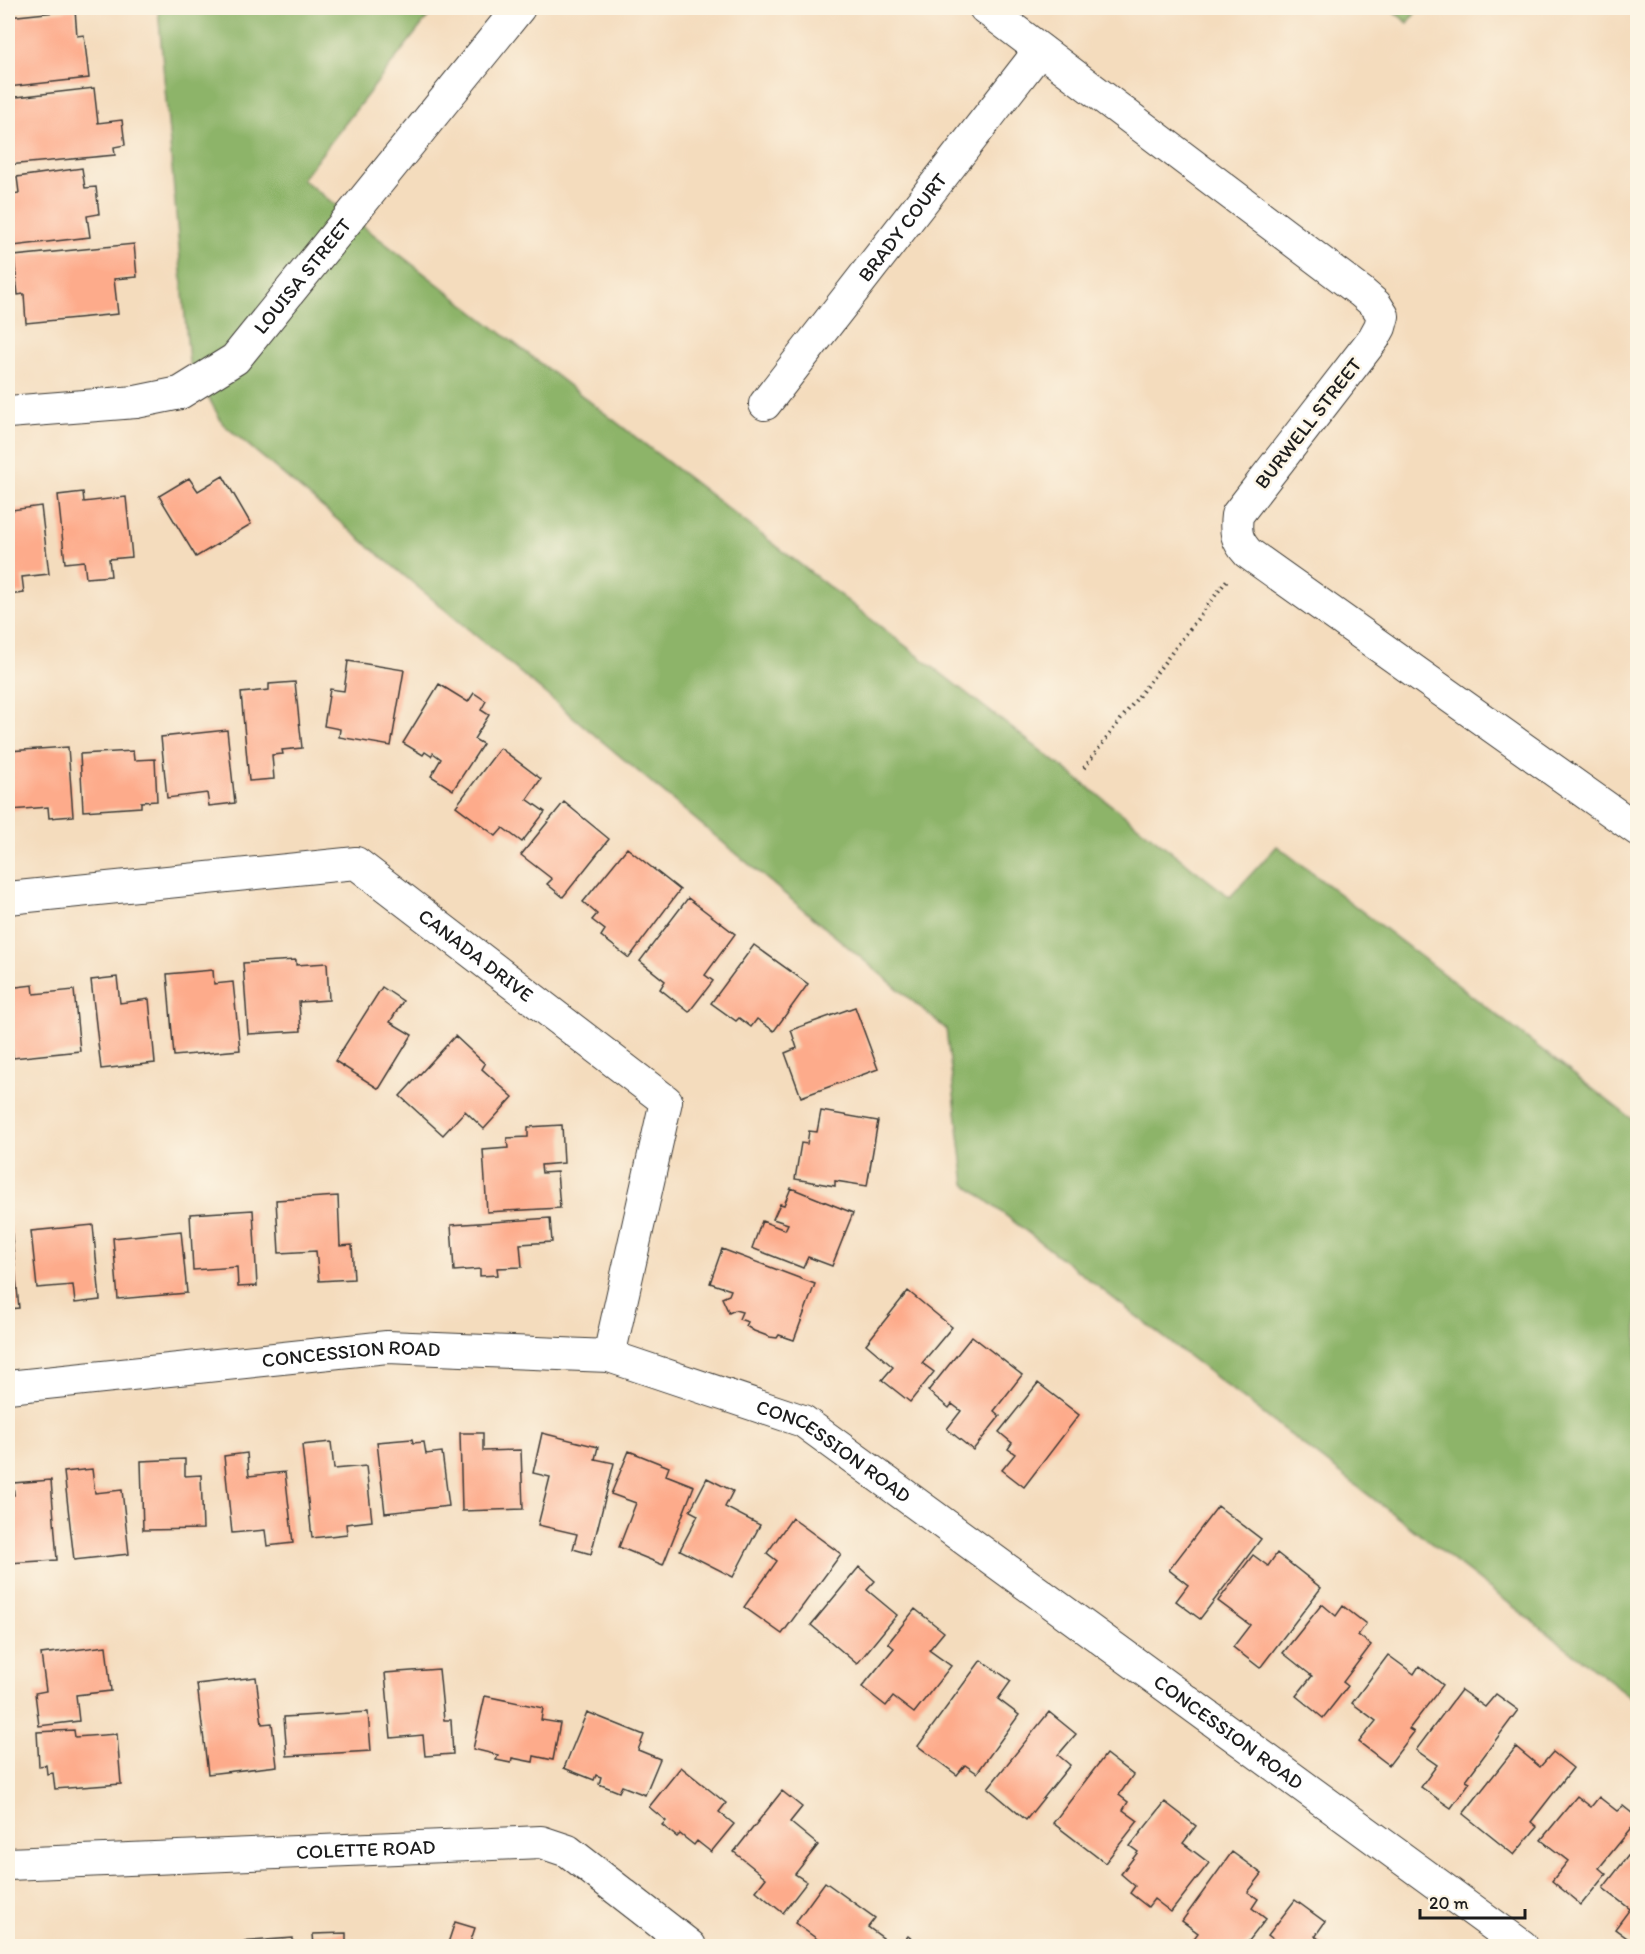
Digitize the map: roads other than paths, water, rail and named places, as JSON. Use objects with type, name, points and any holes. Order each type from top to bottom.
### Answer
[{"type":"street","name":"LOUISA STREET","points":[[8,412],[136,402],[180,393],[235,359],[519,8]]},
{"type":"street","name":"BURWELL STREET","points":[[985,8],[1361,292],[1376,305],[1383,316],[1374,338],[1237,515],[1235,533],[1248,553],[1638,830]]},
{"type":"street","name":"BRADY COURT","points":[[765,404],[1040,50]]},
{"type":"street","name":"CANADA DRIVE","points":[[8,898],[356,863],[666,1101],[609,1356]]},
{"type":"street","name":"CONCESSION ROAD","points":[[8,1387],[387,1347],[609,1356],[803,1421],[1522,1947]]},
{"type":"street","name":"COLETTE ROAD","points":[[8,1864],[541,1842],[568,1851],[690,1947]]}]
